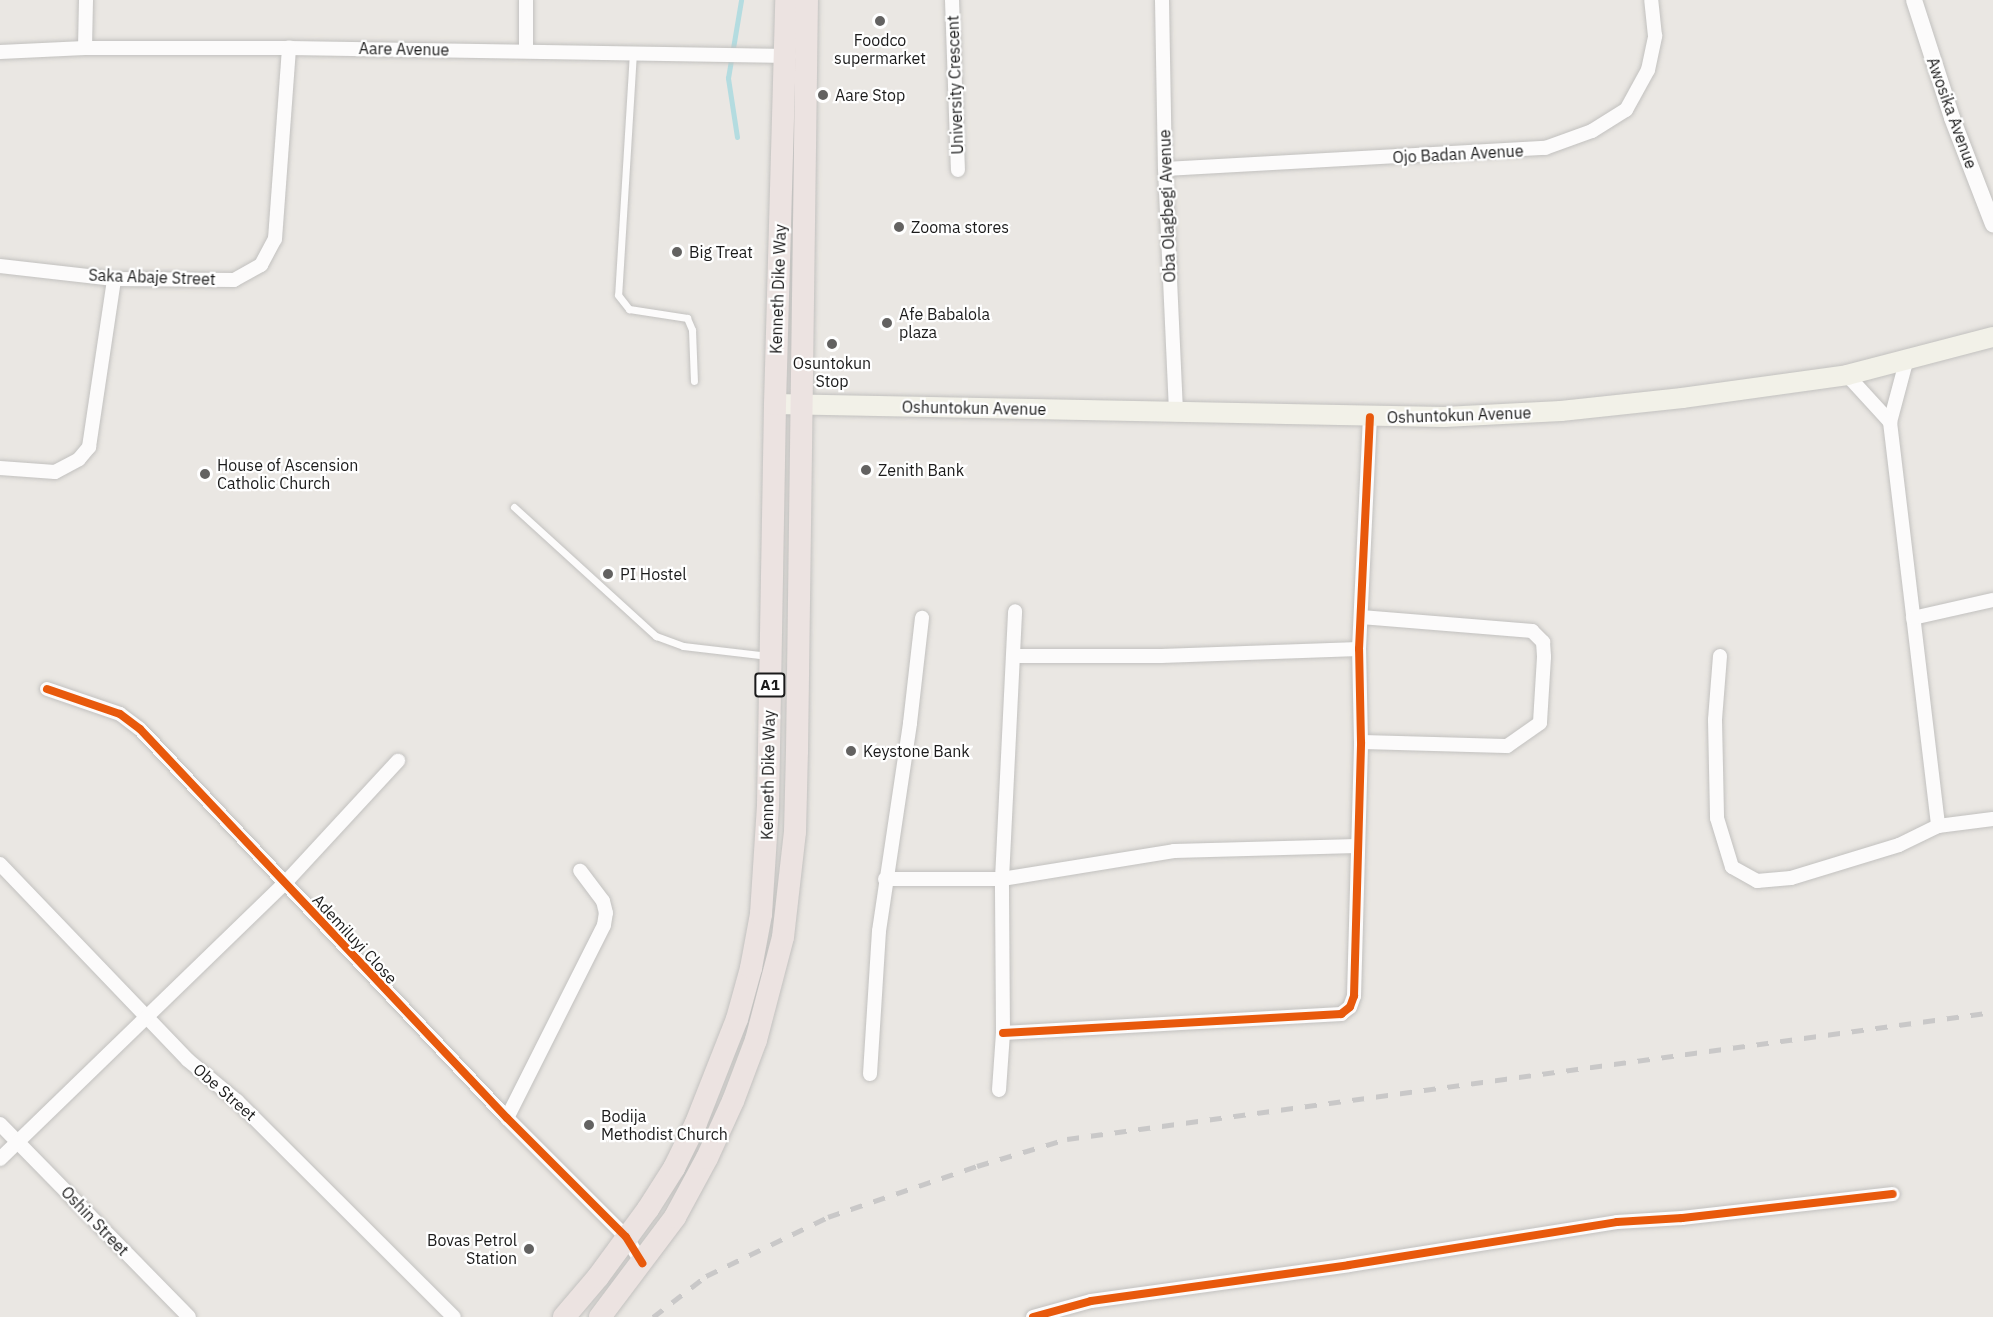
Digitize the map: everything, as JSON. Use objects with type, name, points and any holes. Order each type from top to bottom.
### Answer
[{"type":"highway","name":"Kenneth Dike Way","points":[[564,1317],[598,1277],[674,1168],[696,1123],[737,1019],[751,968],[761,914],[766,856],[786,0]]},
{"type":"highway","name":"Kenneth Dike Way","points":[[600,1317],[675,1217],[734,1101],[756,1040],[783,937],[795,832],[807,0]]},
{"type":"highway","points":[[771,659],[798,664]]},
{"type":"main road","name":"Oshuntokun Avenue","points":[[775,404],[1370,417],[1444,417],[1561,411],[1682,398],[1848,375],[1906,362],[1993,337]]},
{"type":"street","points":[[85,48],[86,0]]},
{"type":"street","points":[[526,0],[526,50]]},
{"type":"street","name":"University Crescent","points":[[952,0],[958,170]]},
{"type":"street","name":"Oba Olagbegi Avenue","points":[[1162,0],[1165,169],[1176,411]]},
{"type":"street","name":"Ojo Badan Avenue","points":[[1165,169],[1545,148],[1592,131],[1626,110],[1648,70],[1655,36],[1651,0]]},
{"type":"street","name":"Awosika Avenue","points":[[1914,0],[1952,118],[1993,224]]},
{"type":"street","name":"Aare Avenue","points":[[0,52],[85,48],[526,50],[785,54],[806,63]]},
{"type":"street","name":"Saka Abaje Street","points":[[0,266],[114,279],[234,280],[261,265],[275,239],[289,48]]},
{"type":"street","points":[[0,468],[55,472],[79,459],[89,447],[114,279]]},
{"type":"street","points":[[1906,362],[1890,422],[1938,826]]},
{"type":"street","points":[[1848,375],[1890,422]]},
{"type":"street","points":[[1003,1033],[1341,1014],[1350,1007],[1354,996],[1361,742],[1359,649],[1370,417]]},
{"type":"street","points":[[1912,618],[1993,600]]},
{"type":"street","points":[[999,1090],[1003,1033],[1002,879],[1015,611]]},
{"type":"street","points":[[1361,617],[1532,631],[1543,642],[1544,657],[1539,723],[1507,746],[1361,742]]},
{"type":"street","points":[[870,1074],[879,931],[910,723],[922,618]]},
{"type":"street","points":[[1013,656],[1161,656],[1359,649]]},
{"type":"street","points":[[1720,656],[1715,720],[1717,818],[1732,867],[1757,881],[1791,878],[1899,845],[1938,826],[1993,819]]},
{"type":"street","name":"Ademiluyi Close","points":[[47,689],[120,714],[140,729],[507,1119],[627,1237],[642,1263]]},
{"type":"street","points":[[0,1159],[284,884],[398,761]]},
{"type":"street","points":[[885,879],[1002,879],[1174,851],[1357,846]]},
{"type":"street","name":"Obe Street","points":[[0,864],[188,1060],[237,1101],[317,1178],[454,1317]]},
{"type":"street","points":[[507,1119],[604,925],[606,913],[603,901],[580,871]]},
{"type":"street","name":"Oshin Street","points":[[0,1124],[189,1317]]},
{"type":"street","points":[[1033,1317],[1091,1301],[1349,1265],[1617,1222],[1682,1218],[1893,1194]]},
{"type":"lane","points":[[633,52],[618,295],[629,309],[687,318],[692,330],[693,381]]},
{"type":"lane","points":[[514,507],[656,636],[683,646],[771,659]]},
{"type":"waterway","points":[[737,137],[728,78],[741,0]]},
{"type":"railway","points":[[653,1317],[706,1276],[828,1217],[977,1166],[1067,1139],[1993,1012]]},
{"type":"cycle path","points":[[1003,1033],[1341,1014],[1350,1007],[1354,996],[1361,742],[1359,649],[1370,417]]},
{"type":"cycle path","points":[[47,689],[120,714],[140,729],[507,1118],[626,1237],[642,1263]]},
{"type":"cycle path","points":[[1033,1317],[1091,1301],[1349,1265],[1617,1222],[1682,1218],[1893,1194]]},
{"type":"place","name":"Foodco supermarket","points":[[880,21]]},
{"type":"place","name":"Aare Stop","points":[[823,95]]},
{"type":"place","name":"Zooma stores","points":[[899,227]]},
{"type":"place","name":"Big Treat","points":[[677,252]]},
{"type":"place","name":"Afe Babalola plaza","points":[[887,323]]},
{"type":"place","name":"Osuntokun Stop","points":[[832,344]]},
{"type":"place","name":"Zenith Bank","points":[[866,470]]},
{"type":"place","name":"House of Ascension Catholic Church","points":[[205,474]]},
{"type":"place","name":"PI Hostel","points":[[608,574]]},
{"type":"place","name":"Keystone Bank","points":[[851,751]]},
{"type":"place","name":"Bodija Methodist Church","points":[[589,1125]]},
{"type":"place","name":"Bovas Petrol Station","points":[[529,1249]]}]
